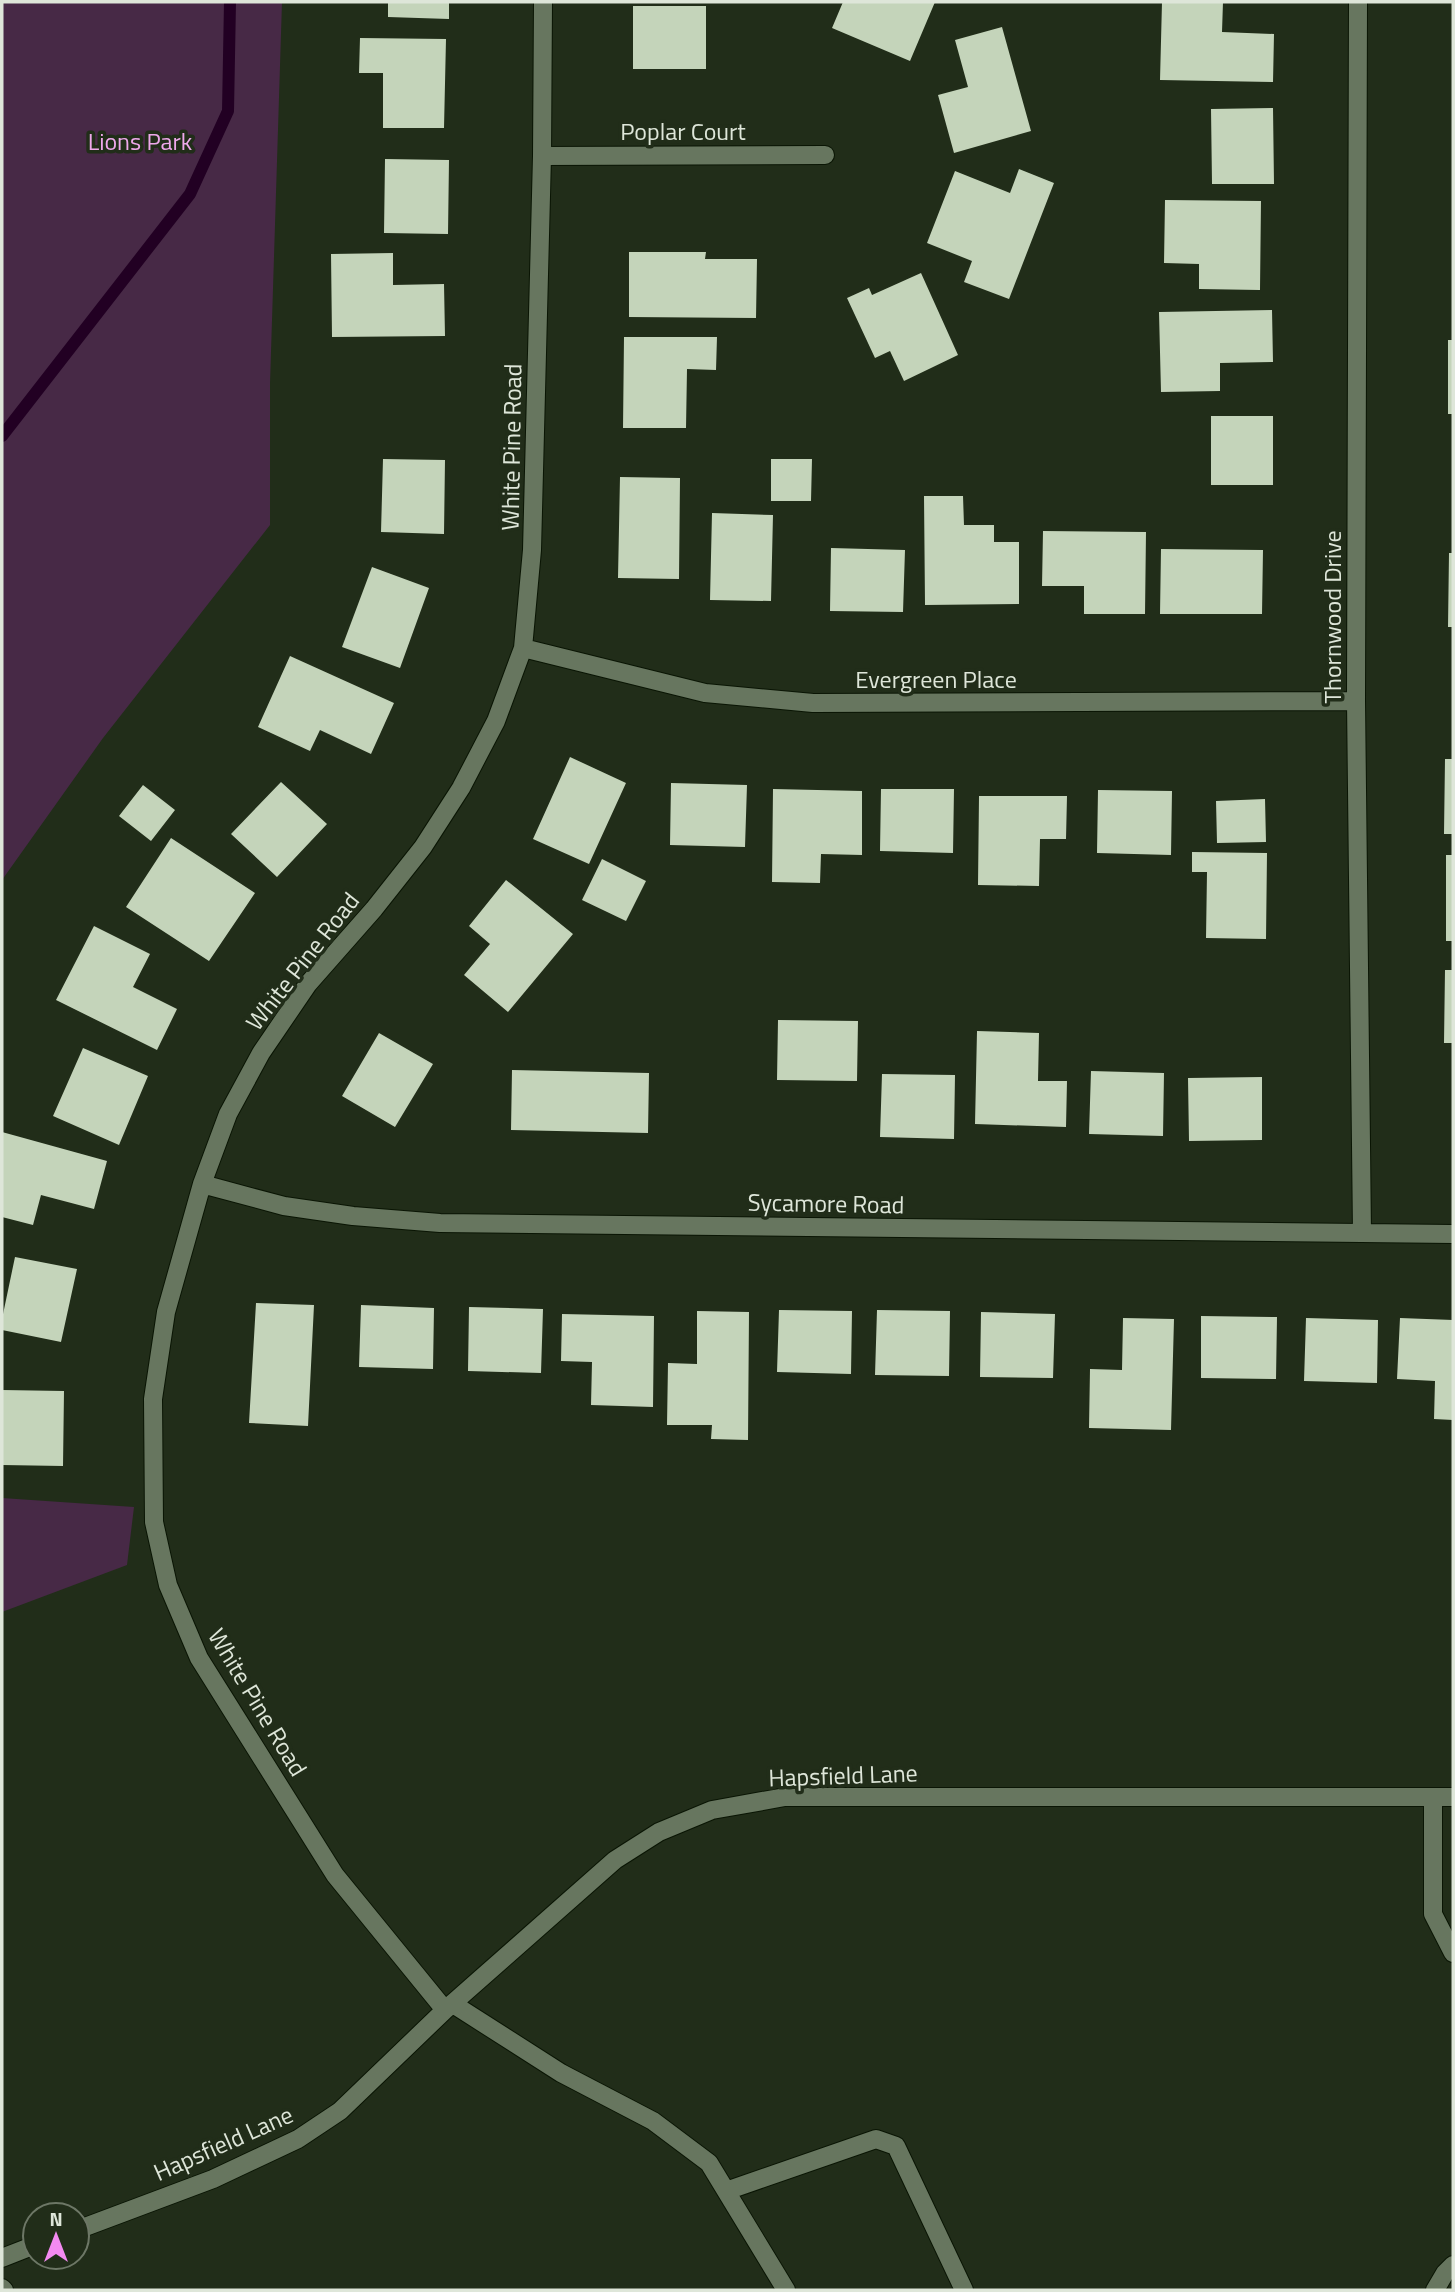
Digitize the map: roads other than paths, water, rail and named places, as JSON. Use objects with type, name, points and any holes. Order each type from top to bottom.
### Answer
[{"type":"street","name":"White Pine Road","points":[[543,2],[532,550],[523,648],[496,720],[461,788],[423,847],[374,909],[308,984],[261,1053],[228,1114],[202,1184],[166,1312],[153,1399],[154,1522],[168,1585],[199,1658],[335,1875],[449,2007],[561,2073],[653,2121],[709,2163],[786,2290]]},
{"type":"street","name":"Thornwood Drive","points":[[1358,2],[1356,702],[1362,1233]]},
{"type":"street","name":"Poplar Court","points":[[542,156],[825,155]]},
{"type":"street","name":"Evergreen Place","points":[[523,648],[705,693],[813,703],[1356,702]]},
{"type":"street","name":"Sycamore Road","points":[[202,1184],[284,1206],[353,1216],[440,1223],[1453,1234]]},
{"type":"street","name":"Hapsfield Lane","points":[[91,2225],[213,2179],[298,2139],[340,2111],[449,2007],[615,1860],[659,1832],[712,1810],[785,1797],[1453,1797]]},
{"type":"street","points":[[1433,1797],[1433,1914],[1453,1953]]},
{"type":"street","points":[[726,2191],[876,2139],[896,2146],[964,2290]]},
{"type":"street","points":[[2,2258],[21,2251]]},
{"type":"street","points":[[1435,2290],[1453,2265]]},
{"type":"waterway","points":[[2,436],[190,194],[228,111],[230,2]]},
{"type":"park label","name":"Lions Park","points":[[140,141]]}]
